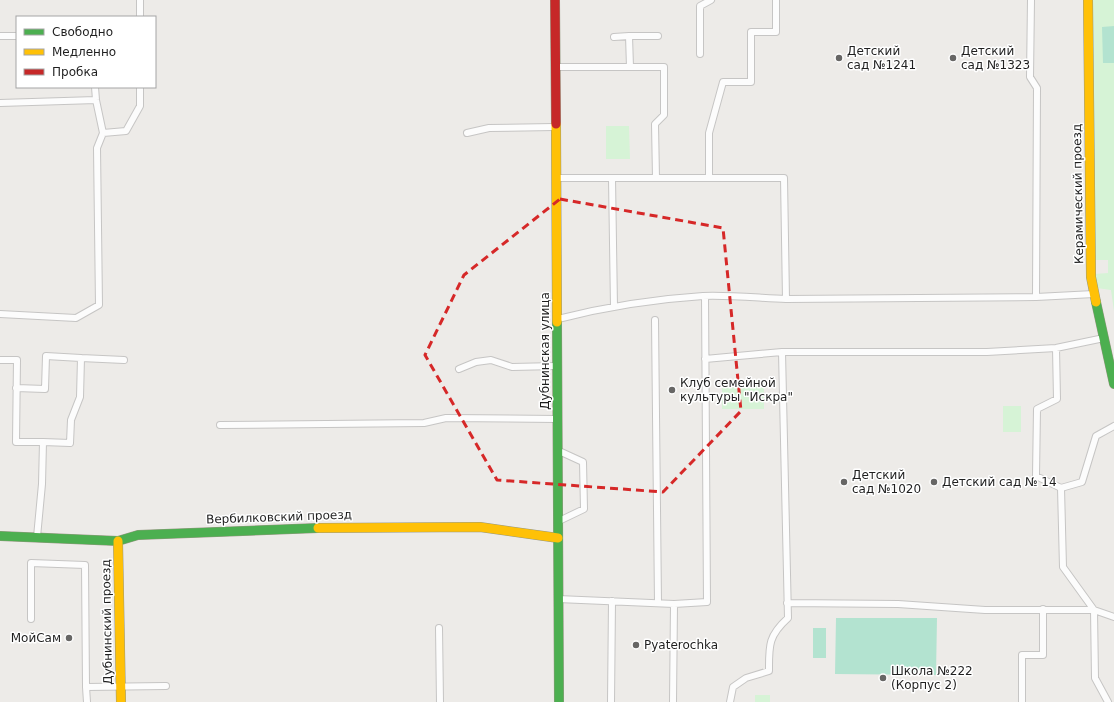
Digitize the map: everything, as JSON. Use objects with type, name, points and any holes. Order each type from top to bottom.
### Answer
[{"type":"street","name":"Дубнинская улица","points":[[555,0],[559,702]]},
{"type":"street","name":"Керамический проезд","points":[[1088,0],[1090,260],[1094,294],[1114,384]]},
{"type":"street","name":"Вербилковский проезд","points":[[0,536],[118,541],[138,536],[165,534],[338,527],[480,527],[558,538]]},
{"type":"street","name":"Дубнинский проезд","points":[[118,541],[121,702]]},
{"type":"lane","points":[[140,0],[140,16]]},
{"type":"lane","points":[[700,54],[700,6],[711,0]]},
{"type":"lane","points":[[709,178],[709,133],[723,82],[751,82],[751,32],[776,32],[776,0]]},
{"type":"lane","points":[[1031,0],[1030,77],[1036,88],[1036,297]]},
{"type":"lane","points":[[0,36],[16,36]]},
{"type":"lane","points":[[629,36],[630,67]]},
{"type":"lane","points":[[614,37],[658,36]]},
{"type":"lane","points":[[556,67],[664,67],[664,114],[655,124],[656,178]]},
{"type":"lane","points":[[0,314],[76,318],[99,305],[97,148],[103,133],[96,100],[96,88]]},
{"type":"lane","points":[[103,133],[126,131],[140,106],[140,88]]},
{"type":"lane","points":[[0,103],[96,100]]},
{"type":"lane","points":[[467,133],[489,128],[556,127]]},
{"type":"lane","points":[[556,178],[784,178],[786,299]]},
{"type":"lane","points":[[612,178],[614,307]]},
{"type":"lane","points":[[557,320],[614,307],[670,299],[705,296],[786,299],[1036,297],[1094,294]]},
{"type":"lane","points":[[558,599],[674,604],[707,602],[705,296]]},
{"type":"lane","points":[[656,320],[658,603]]},
{"type":"lane","points":[[705,358],[782,352],[987,352],[1056,348],[1104,338]]},
{"type":"lane","points":[[1056,348],[1057,399],[1037,409],[1036,476],[1061,488],[1082,482],[1096,436],[1114,426]]},
{"type":"lane","points":[[730,702],[733,687],[746,678],[769,672],[769,646],[772,635],[788,618],[782,352]]},
{"type":"lane","points":[[16,388],[45,389],[46,356],[124,360]]},
{"type":"lane","points":[[0,360],[17,360],[16,442],[70,443],[70,420],[80,397],[81,358]]},
{"type":"lane","points":[[459,369],[476,362],[491,360],[512,366],[557,366]]},
{"type":"lane","points":[[220,425],[424,423],[446,418],[557,419]]},
{"type":"lane","points":[[37,537],[42,484],[43,442]]},
{"type":"lane","points":[[558,450],[583,462],[584,509],[558,522]]},
{"type":"lane","points":[[1061,488],[1063,567],[1094,610],[1095,678],[1108,702]]},
{"type":"lane","points":[[31,619],[31,564],[85,565],[87,702]]},
{"type":"lane","points":[[610,702],[612,601]]},
{"type":"lane","points":[[787,603],[898,604],[985,610],[1094,610],[1114,617]]},
{"type":"lane","points":[[673,702],[674,604]]},
{"type":"lane","points":[[1022,702],[1022,655],[1043,655],[1043,609]]},
{"type":"lane","points":[[439,628],[440,702]]},
{"type":"lane","points":[[86,687],[166,686]]},
{"type":"highlighted area","points":[[560,199],[723,228],[741,411],[663,492],[497,480],[425,355],[464,275]]},
{"type":"green space","points":[[1091,0],[1114,0],[1114,311],[1111,290],[1097,288],[1094,274],[1108,273],[1108,260],[1093,260]]},
{"type":"green space","points":[[1114,26],[1114,63],[1103,63],[1102,27]]},
{"type":"green space","points":[[606,126],[629,126],[630,159],[606,159]]},
{"type":"green space","points":[[722,380],[764,380],[764,409],[722,409]]},
{"type":"green space","points":[[1003,406],[1021,406],[1021,432],[1003,432]]},
{"type":"green space","points":[[836,618],[937,618],[936,675],[835,674]]},
{"type":"green space","points":[[813,628],[826,628],[826,658],[813,658]]},
{"type":"green space","points":[[755,695],[770,695],[770,702],[755,702]]},
{"type":"traffic: fast","points":[[1096,302],[1114,384]]},
{"type":"traffic: fast","points":[[557,322],[559,702]]},
{"type":"traffic: fast","points":[[0,536],[118,541],[138,535],[318,528]]},
{"type":"traffic: slow","points":[[1088,0],[1091,277],[1096,302]]},
{"type":"traffic: slow","points":[[556,124],[557,322]]},
{"type":"traffic: slow","points":[[318,528],[480,527],[558,538]]},
{"type":"traffic: slow","points":[[118,541],[121,702]]},
{"type":"traffic: jam","points":[[555,0],[556,124]]},
{"type":"place","name":"Детский сад №1241","points":[[839,58]]},
{"type":"place","name":"Детский сад №1323","points":[[953,58]]},
{"type":"place","name":"Клуб семейной культуры \"Искра\"","points":[[672,390]]},
{"type":"place","name":"Детский сад №1020","points":[[844,482]]},
{"type":"place","name":"Детский сад № 14","points":[[934,482]]},
{"type":"place","name":"МойСам","points":[[69,638]]},
{"type":"place","name":"Pyaterochka","points":[[636,645]]},
{"type":"place","name":"Школа №222 (Корпус 2)","points":[[883,678]]}]
